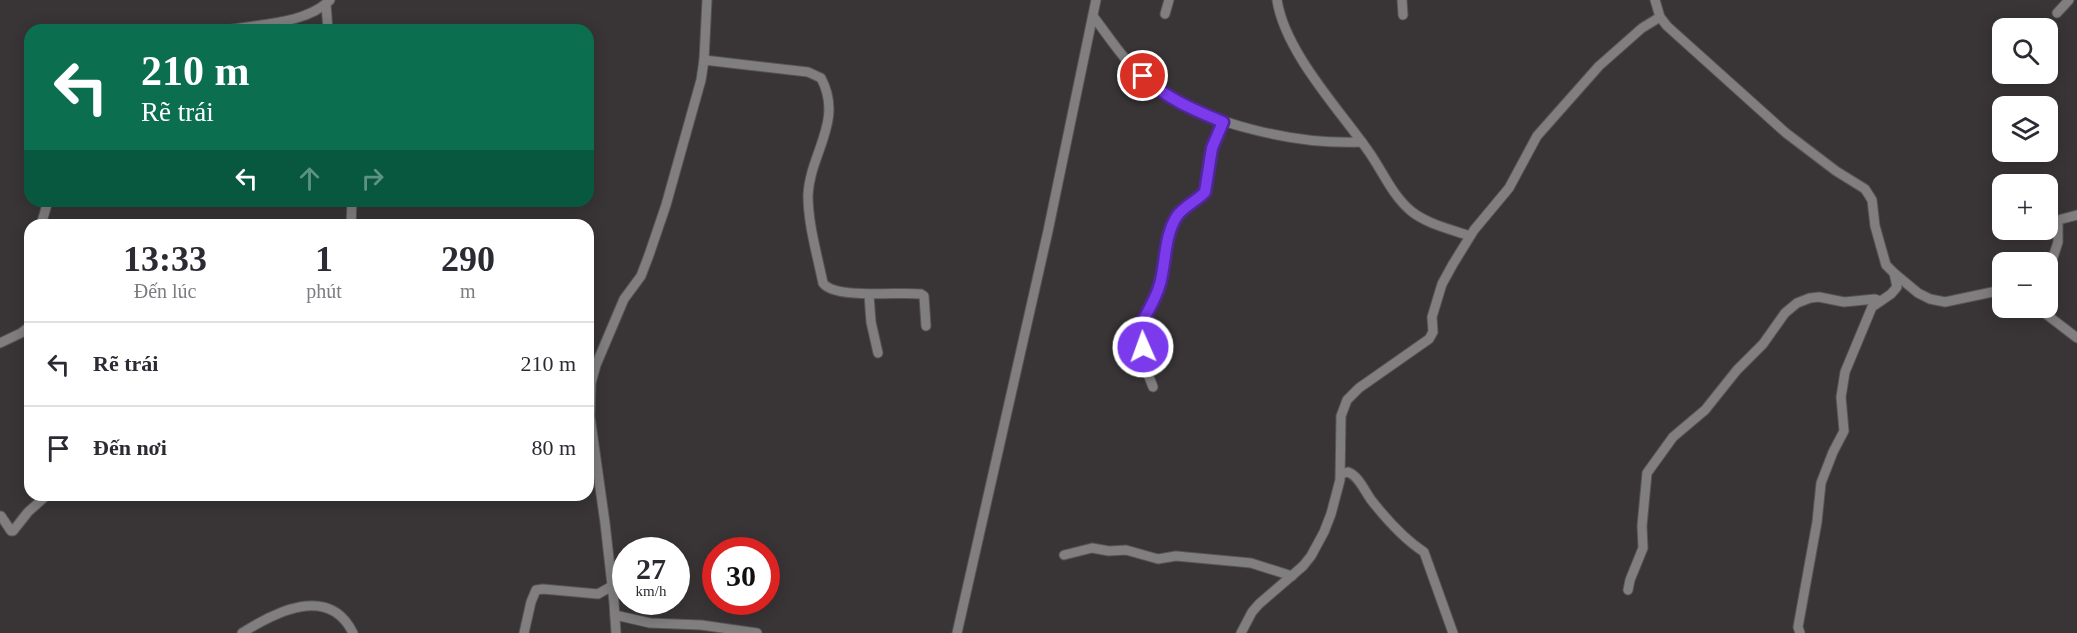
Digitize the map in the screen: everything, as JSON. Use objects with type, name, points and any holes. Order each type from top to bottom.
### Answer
[{"type":"street","points":[[594,372],[624,299],[641,276],[666,205],[697,98],[704,60],[707,0]]},
{"type":"street","points":[[957,633],[1038,277],[1096,0]]},
{"type":"street","points":[[1165,14],[1169,0]]},
{"type":"street","points":[[1277,0],[1282,21],[1303,61],[1362,142],[1391,189],[1412,212],[1435,224],[1470,236]]},
{"type":"street","points":[[1402,0],[1403,15]]},
{"type":"street","points":[[1655,0],[1660,17],[1667,26],[1786,133],[1828,165],[1865,189],[1872,200],[1879,246],[1886,265],[1894,273],[1918,293],[1938,302],[1962,300],[1992,293]]},
{"type":"street","points":[[2057,13],[2069,0]]},
{"type":"street","points":[[260,24],[302,16],[317,11],[328,2]]},
{"type":"street","points":[[328,2],[328,24]]},
{"type":"street","points":[[1093,16],[1118,52],[1155,88],[1192,109],[1223,122],[1307,140],[1362,142]]},
{"type":"street","points":[[1241,633],[1259,604],[1292,576],[1311,556],[1324,532],[1334,505],[1341,474],[1340,424],[1343,406],[1359,388],[1429,339],[1433,332],[1432,317],[1442,284],[1470,236],[1509,188],[1537,136],[1606,60],[1642,28],[1660,17]]},
{"type":"street","points":[[704,60],[808,72],[821,78],[829,108],[828,128],[812,172],[808,196],[823,282],[829,288],[869,295],[921,294],[924,296],[926,326]]},
{"type":"street","points":[[1153,387],[1144,364],[1144,350],[1136,340],[1136,334],[1161,283],[1165,256],[1175,220],[1185,208],[1199,198],[1207,187],[1212,148],[1223,122]]},
{"type":"street","points":[[2055,252],[2058,242],[2058,220],[2077,215]]},
{"type":"street","points":[[1800,633],[1798,627],[1817,522],[1821,483],[1844,431],[1842,384],[1848,363],[1872,307],[1897,287],[1894,273]]},
{"type":"street","points":[[869,295],[871,322],[878,353]]},
{"type":"street","points":[[1628,590],[1643,548],[1642,526],[1647,473],[1673,437],[1705,410],[1737,370],[1763,344],[1785,313],[1797,303],[1819,297],[1844,302],[1875,299],[1880,301]]},
{"type":"street","points":[[2051,318],[2077,338]]},
{"type":"street","points":[[0,343],[24,332]]},
{"type":"street","points":[[524,633],[533,594],[538,589],[598,594],[612,586],[594,447]]},
{"type":"street","points":[[1341,474],[1352,473],[1390,523],[1424,552],[1453,633]]},
{"type":"street","points":[[1,516],[13,531],[40,501]]},
{"type":"street","points":[[1064,555],[1092,548],[1109,551],[1126,550],[1158,559],[1176,556],[1251,563],[1292,576]]},
{"type":"street","points":[[243,633],[282,610],[313,606],[336,614],[353,633]]},
{"type":"street","points":[[616,633],[615,615],[650,623],[701,625],[758,633]]},
{"type":"route","points":[[1143,76],[1155,88],[1192,109],[1223,122],[1212,148],[1205,192],[1178,215],[1171,231],[1161,283],[1135,337],[1143,347]]}]
